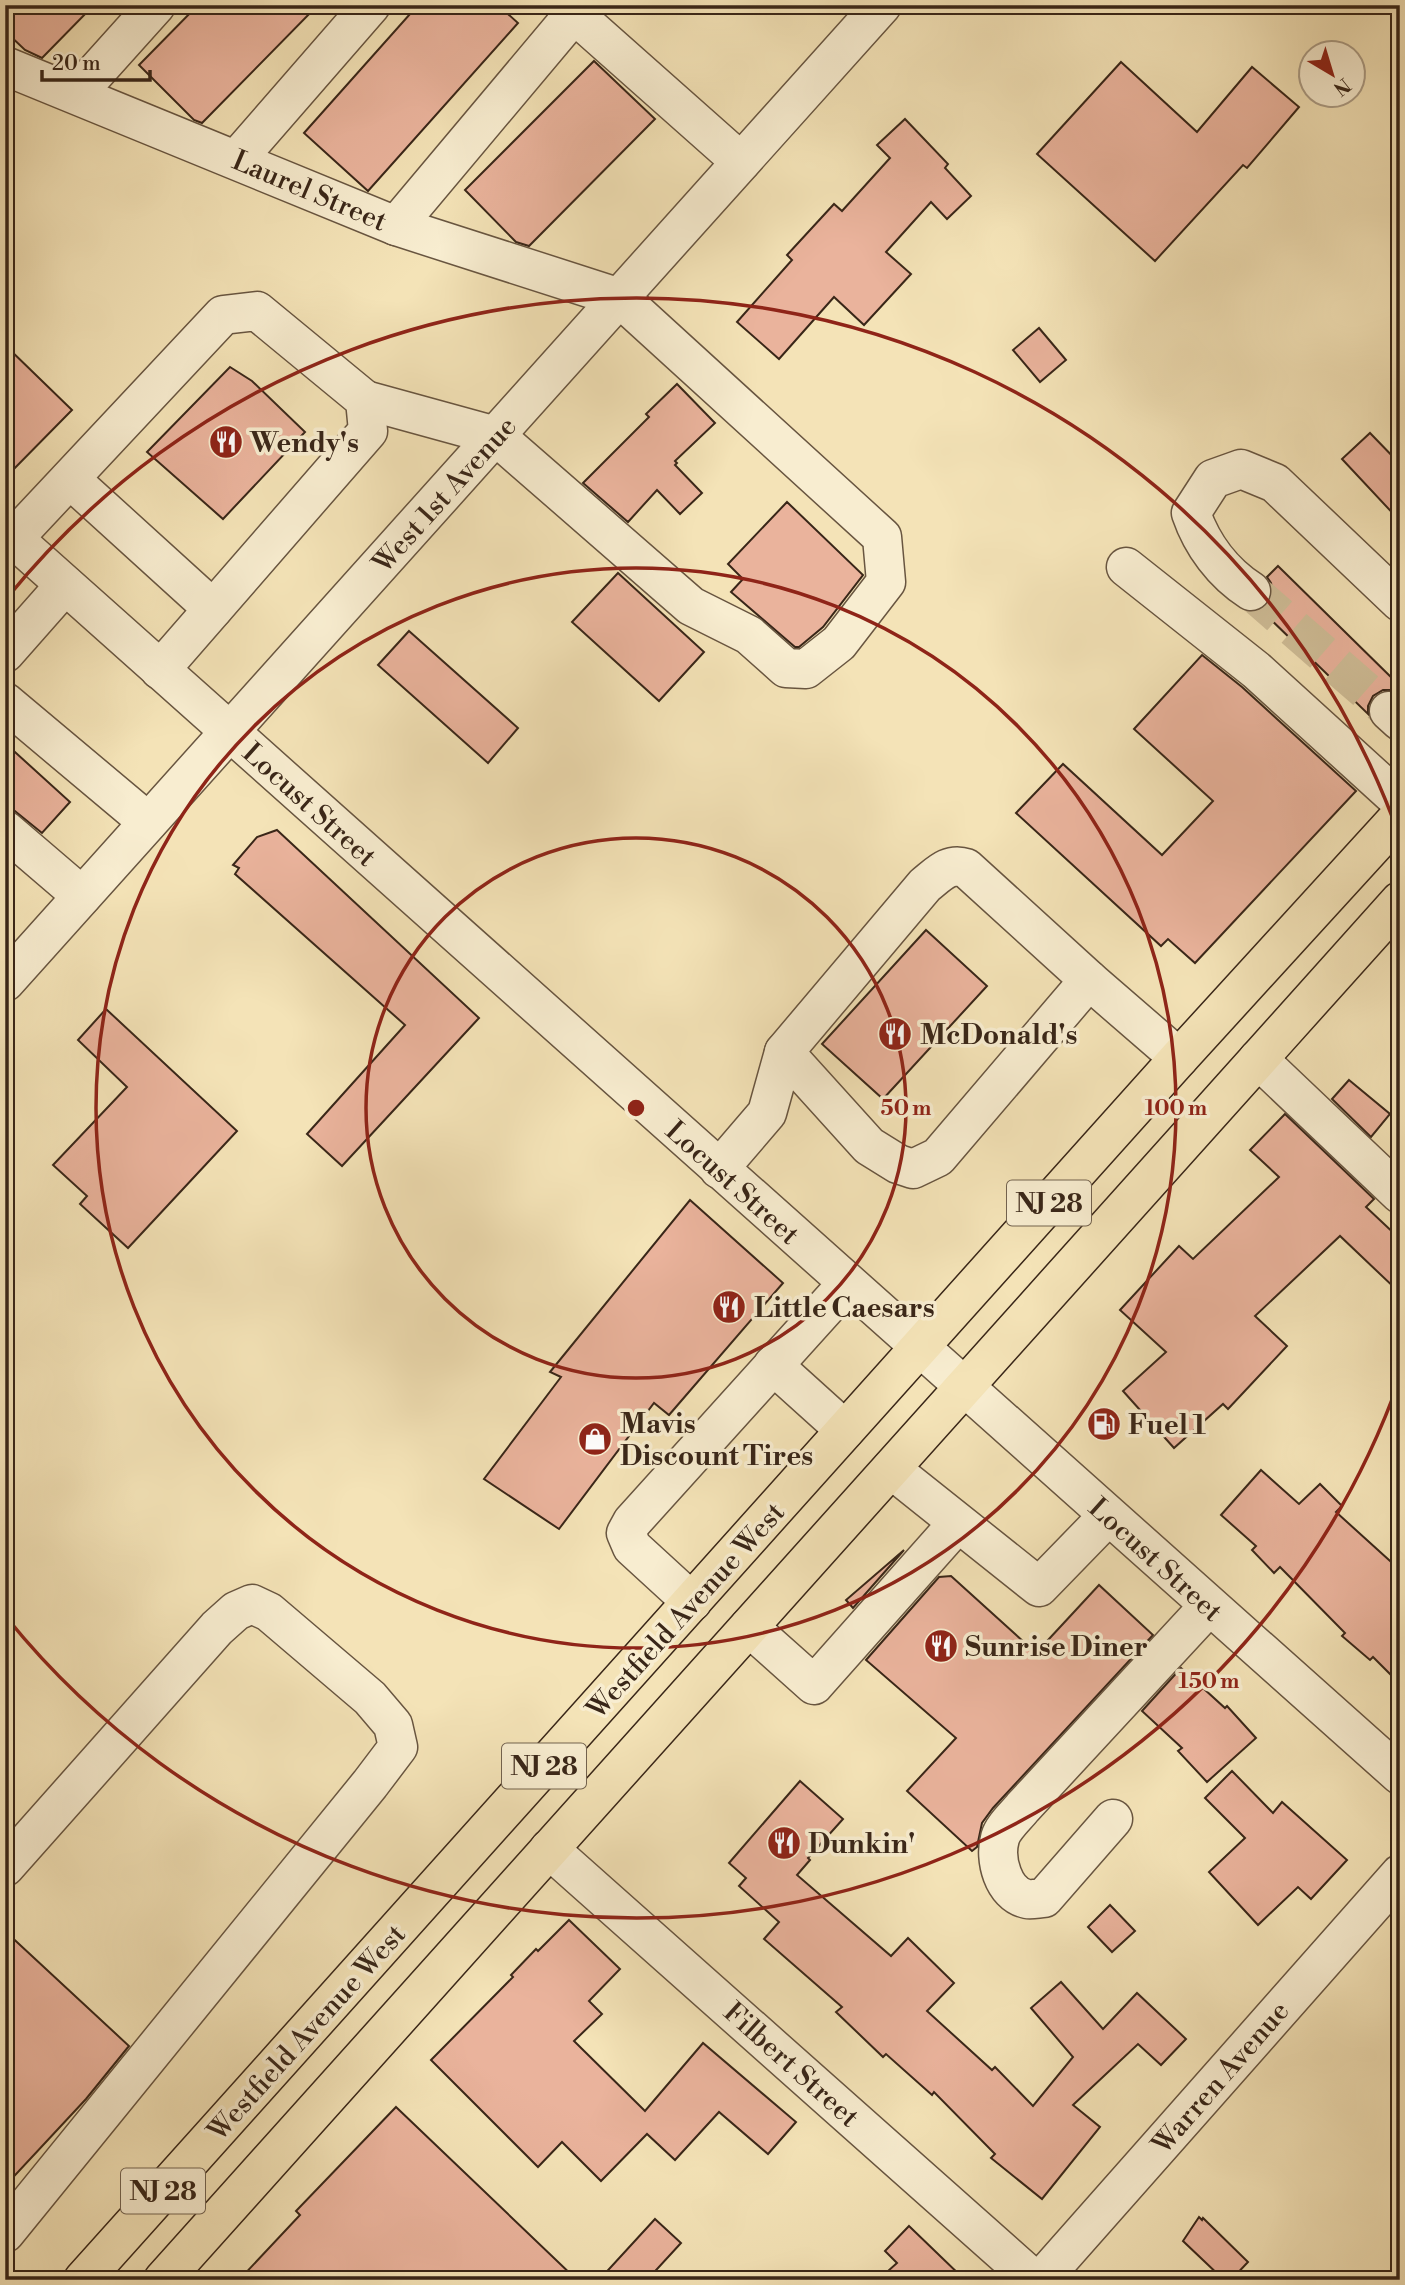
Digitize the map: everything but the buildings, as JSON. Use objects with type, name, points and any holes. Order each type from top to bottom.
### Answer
[{"type":"main road","name":"Westfield Avenue West","points":[[83,2280],[1179,1058],[1400,816]]},
{"type":"main road","name":"Westfield Avenue West","points":[[163,2280],[1400,901]]},
{"type":"street","points":[[77,93],[156,5]]},
{"type":"street","points":[[237,159],[371,5]]},
{"type":"street","name":"West 1st Avenue","points":[[5,982],[881,5]]},
{"type":"street","points":[[396,226],[569,9],[741,162]]},
{"type":"street","name":"Laurel Street","points":[[5,66],[77,93],[396,226],[620,298]]},
{"type":"street","points":[[9,535],[70,479],[223,315],[257,311],[365,400],[496,436],[691,606],[750,635],[786,668],[806,669],[839,643],[886,582],[882,537],[620,298]]},
{"type":"street","points":[[160,670],[368,431],[365,400]]},
{"type":"street","points":[[1251,591],[1218,563],[1198,533],[1191,513],[1213,479],[1241,470],[1275,483],[1304,514],[1400,602]]},
{"type":"street","points":[[70,479],[213,608]]},
{"type":"street","name":"Locust Street","points":[[9,535],[1400,1775]]},
{"type":"street","points":[[1126,567],[1256,670],[1400,801]]},
{"type":"street","points":[[5,653],[65,585]]},
{"type":"street","points":[[5,702],[148,822]]},
{"type":"street","points":[[5,830],[82,896]]},
{"type":"street","points":[[719,1169],[767,1113],[784,1052],[925,885],[947,868],[957,865],[966,868],[1179,1058]]},
{"type":"street","points":[[784,1052],[869,1146],[898,1164],[913,1169],[938,1157],[1089,980]]},
{"type":"street","points":[[1258,1059],[1400,1194]]},
{"type":"street","points":[[692,1602],[632,1547],[626,1533],[632,1522],[847,1284]]},
{"type":"street","points":[[773,1365],[845,1430]]},
{"type":"street","points":[[891,1469],[1039,1587],[1108,1516]]},
{"type":"street","points":[[749,1627],[814,1685],[957,1524]]},
{"type":"street","points":[[5,1867],[217,1628],[236,1611],[252,1604],[269,1612],[370,1698],[393,1725],[398,1747],[370,1784],[5,2233]]},
{"type":"street","points":[[1112,1819],[1044,1898],[1028,1900],[1015,1894],[1003,1879],[998,1850],[1001,1835],[1023,1807],[1209,1606]]},
{"type":"street","name":"Filbert Street","points":[[549,1849],[1034,2280]]},
{"type":"street","name":"Warren Avenue","points":[[1041,2280],[1400,1874]]},
{"type":"tunnel","points":[[1251,591],[1389,711]]},
{"type":"place","name":"Wendy's","points":[[226,442]]},
{"type":"place","name":"McDonald's","points":[[895,1034]]},
{"type":"place","name":"Little Caesars","points":[[729,1307]]},
{"type":"place","name":"Fuel 1","points":[[1104,1424]]},
{"type":"place","name":"Mavis Discount Tires","points":[[595,1439]]},
{"type":"place","name":"Sunrise Diner","points":[[941,1646]]},
{"type":"place","name":"Dunkin'","points":[[784,1843]]}]
